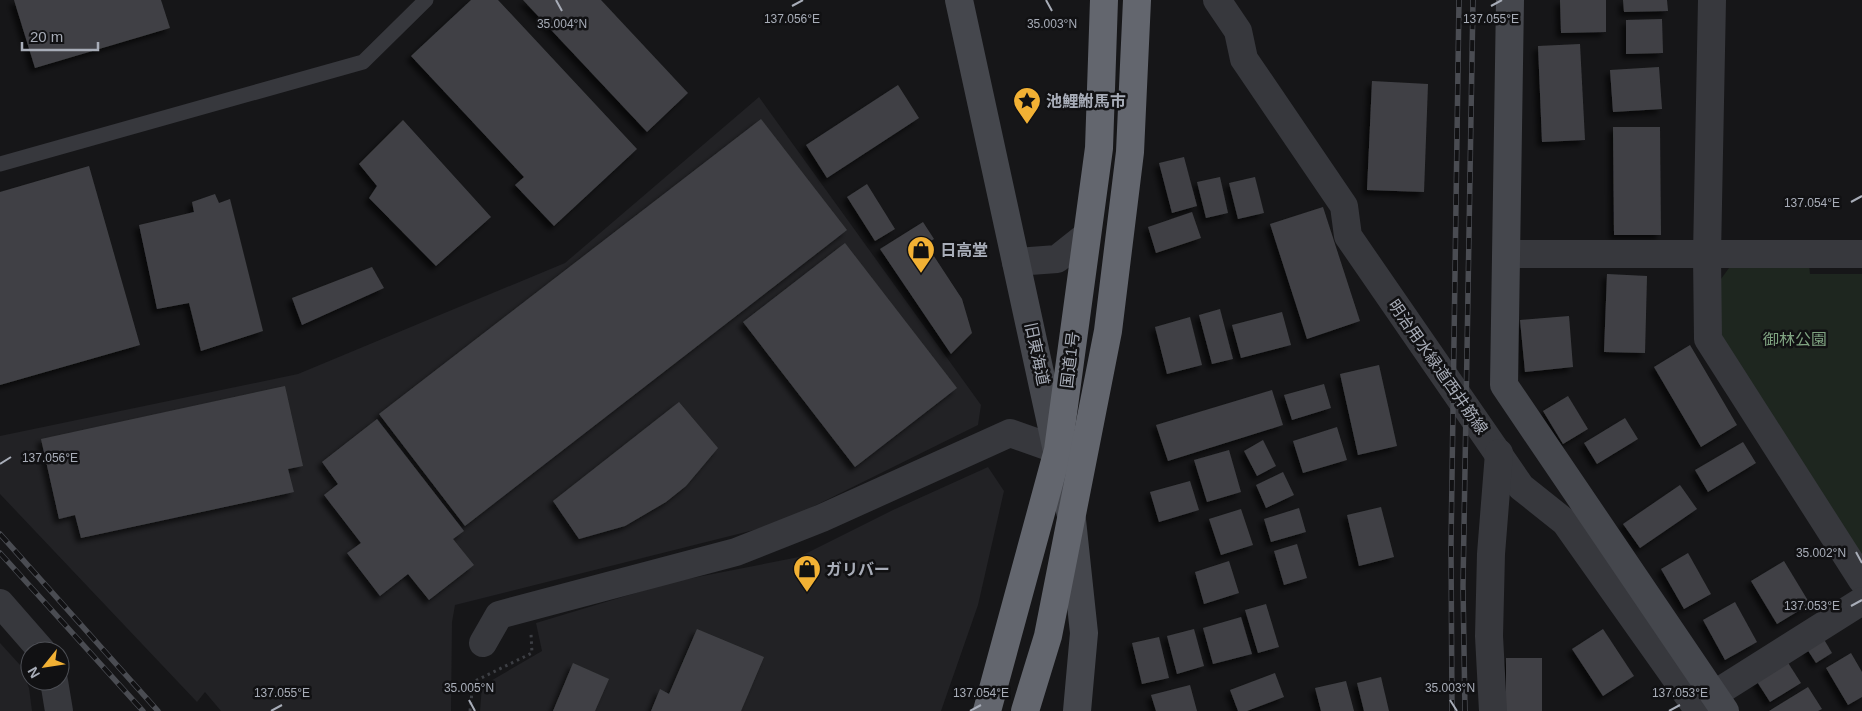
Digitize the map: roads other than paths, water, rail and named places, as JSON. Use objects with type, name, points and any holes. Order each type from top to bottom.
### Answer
[{"type":"highway","name":"国道1号","points":[[987,711],[1058,450],[1099,148],[1104,0]]},
{"type":"highway","name":"国道1号","points":[[1025,711],[1048,636],[1108,330],[1129,161],[1137,0]]},
{"type":"street","name":"旧東海道","points":[[959,0],[1072,520],[1084,633],[1077,711]]},
{"type":"street","name":"明治用水緑道西井筋線","points":[[1217,0],[1238,31],[1244,59],[1344,206],[1348,236],[1520,487],[1565,522],[1712,706]]},
{"type":"street","points":[[1510,0],[1504,385],[1712,706],[1862,601]]},
{"type":"street","points":[[1712,0],[1707,255],[1708,339],[1862,580]]},
{"type":"street","points":[[1016,262],[1057,259],[1086,236]]},
{"type":"street","points":[[1507,254],[1862,254]]},
{"type":"street","points":[[483,643],[500,615],[736,552],[822,518],[1010,433],[1058,450]]},
{"type":"street","points":[[1493,711],[1489,636],[1499,453],[1676,711]]},
{"type":"street","points":[[0,603],[33,641]]},
{"type":"street","points":[[56,691],[59,711]]},
{"type":"lane","points":[[0,164],[363,62],[426,0]]},
{"type":"railway","points":[[1452,711],[1451,546],[1459,0]]},
{"type":"railway","points":[[1465,711],[1463,586],[1473,0]]},
{"type":"railway","points":[[0,534],[158,711]]},
{"type":"railway","points":[[0,553],[143,711]]},
{"type":"place","name":"池鯉鮒馬市","points":[[1027,125]]},
{"type":"place","name":"日高堂","points":[[921,274]]},
{"type":"place","name":"ガリバー","points":[[807,593]]},
{"type":"park label","name":"御林公園","points":[[1795,339]]}]
